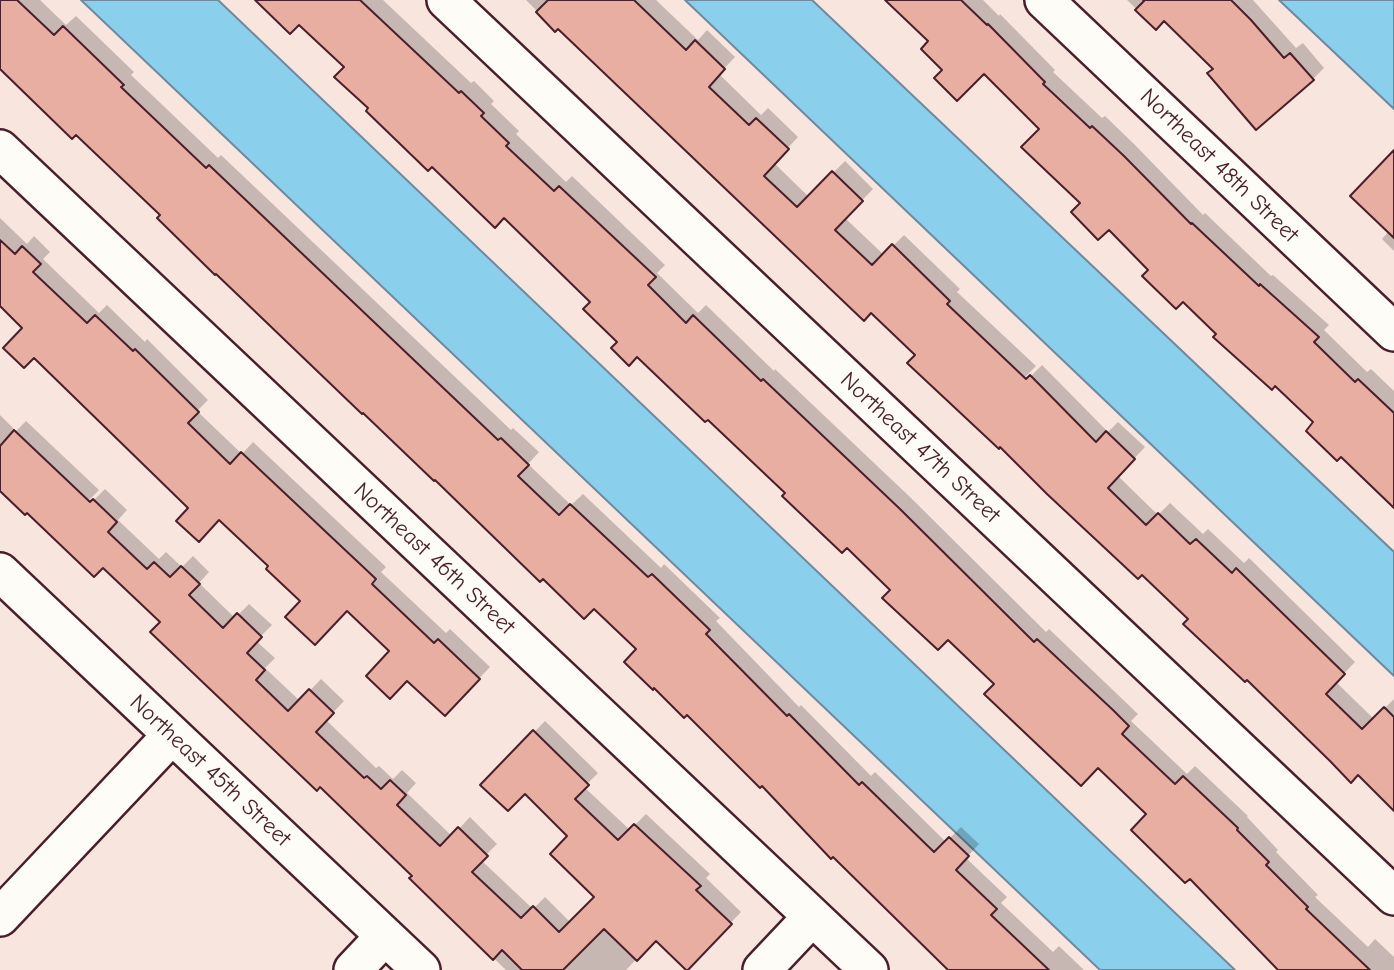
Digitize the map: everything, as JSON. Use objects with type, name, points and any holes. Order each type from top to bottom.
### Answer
[{"type":"street","name":"Northeast 47th Street","points":[[446,0],[1394,896]]},
{"type":"street","name":"Northeast 48th Street","points":[[1044,0],[1394,332]]},
{"type":"street","name":"Northeast 46th Street","points":[[0,149],[869,970]]},
{"type":"street","name":"Northeast 45th Street","points":[[0,572],[421,970]]},
{"type":"street","points":[[0,917],[172,735]]},
{"type":"street","points":[[762,970],[812,917]]},
{"type":"street","points":[[353,970],[384,936]]},
{"type":"water","points":[[81,0],[218,0],[1235,970],[1100,970]]},
{"type":"water","points":[[685,0],[812,0],[1394,552],[1394,676]]},
{"type":"water","points":[[1279,0],[1394,0],[1394,109]]},
{"type":"building","points":[[0,0],[17,0],[54,35],[63,26],[124,85],[121,87],[206,168],[209,165],[498,440],[501,438],[529,465],[518,476],[559,515],[570,504],[648,577],[652,574],[710,630],[706,634],[787,716],[789,714],[859,785],[862,782],[934,852],[949,837],[969,856],[956,870],[997,909],[991,915],[1049,970],[948,970],[833,857],[831,859],[762,786],[760,788],[687,715],[684,718],[624,662],[636,649],[594,609],[584,619],[543,579],[540,582],[215,275],[157,218],[160,215],[76,135],[72,139],[0,69]]},
{"type":"building","points":[[255,0],[360,0],[484,113],[481,116],[509,143],[506,146],[554,191],[559,186],[656,277],[648,285],[686,323],[693,315],[761,381],[763,379],[900,509],[1034,642],[1037,639],[1113,710],[1129,726],[1122,734],[1175,784],[1183,776],[1238,828],[1269,862],[1266,865],[1308,907],[1306,909],[1370,970],[1278,970],[1190,879],[1185,883],[1131,830],[1146,814],[1098,768],[1081,786],[984,694],[994,684],[948,640],[938,650],[882,598],[890,590],[847,548],[842,553],[782,496],[785,493],[708,420],[705,422],[637,357],[629,366],[611,348],[617,342],[583,309],[590,302],[504,218],[495,228],[432,167],[428,171],[366,111],[368,108],[334,77],[344,67],[299,25],[290,34]]},
{"type":"building","points":[[548,0],[634,0],[686,50],[695,40],[725,69],[709,87],[749,125],[756,118],[789,149],[764,176],[797,207],[832,171],[863,201],[835,230],[872,265],[892,244],[950,301],[947,304],[1026,379],[1030,375],[1096,442],[1106,431],[1135,459],[1108,488],[1146,525],[1158,513],[1190,544],[1196,539],[1232,573],[1236,568],[1345,674],[1326,694],[1362,729],[1384,707],[1394,717],[1394,811],[1358,775],[1351,783],[1247,680],[1245,682],[1183,624],[1188,619],[1142,575],[1138,579],[1000,447],[999,449],[907,363],[915,355],[871,313],[864,321],[558,29],[555,32],[536,12]]},
{"type":"building","points":[[885,0],[961,0],[1045,82],[1043,84],[1124,156],[1191,224],[1319,337],[1314,342],[1355,382],[1358,379],[1394,413],[1394,508],[1341,457],[1337,461],[1306,431],[1313,422],[1275,386],[1272,390],[1213,337],[1216,334],[1183,302],[1176,309],[1142,276],[1148,270],[1109,230],[1098,240],[1071,212],[1080,203],[1021,147],[1039,129],[984,74],[957,101],[934,78],[942,70],[921,49],[928,41]]},
{"type":"building","points":[[1143,0],[1231,0],[1284,58],[1290,53],[1314,80],[1256,130],[1207,73],[1213,69],[1164,21],[1156,30],[1135,10]]},
{"type":"building","points":[[1394,150],[1394,238],[1350,196]]},
{"type":"building","points":[[0,240],[15,254],[22,246],[41,264],[33,272],[87,323],[95,315],[133,351],[135,349],[199,412],[188,423],[230,464],[241,452],[376,579],[372,584],[434,643],[438,639],[480,679],[445,716],[407,681],[390,699],[366,676],[389,651],[347,611],[315,645],[285,617],[300,601],[266,569],[268,566],[219,520],[199,542],[176,521],[188,508],[34,358],[24,368],[3,348],[22,328],[0,306]]},
{"type":"building","points":[[14,430],[90,502],[93,499],[117,522],[108,532],[147,569],[154,562],[170,577],[181,566],[200,584],[189,595],[223,628],[237,613],[262,637],[247,653],[265,670],[256,680],[288,711],[309,689],[334,713],[316,732],[364,778],[367,776],[381,789],[390,780],[406,795],[397,805],[440,846],[458,827],[488,856],[472,872],[521,918],[533,906],[559,932],[594,897],[550,854],[567,836],[525,794],[508,811],[480,785],[533,730],[589,785],[575,799],[618,840],[634,824],[701,886],[696,890],[732,924],[688,970],[656,941],[637,961],[604,929],[563,970],[522,970],[502,950],[493,960],[409,878],[412,876],[320,787],[317,791],[150,632],[160,622],[103,568],[94,577],[0,491],[0,446]]}]
